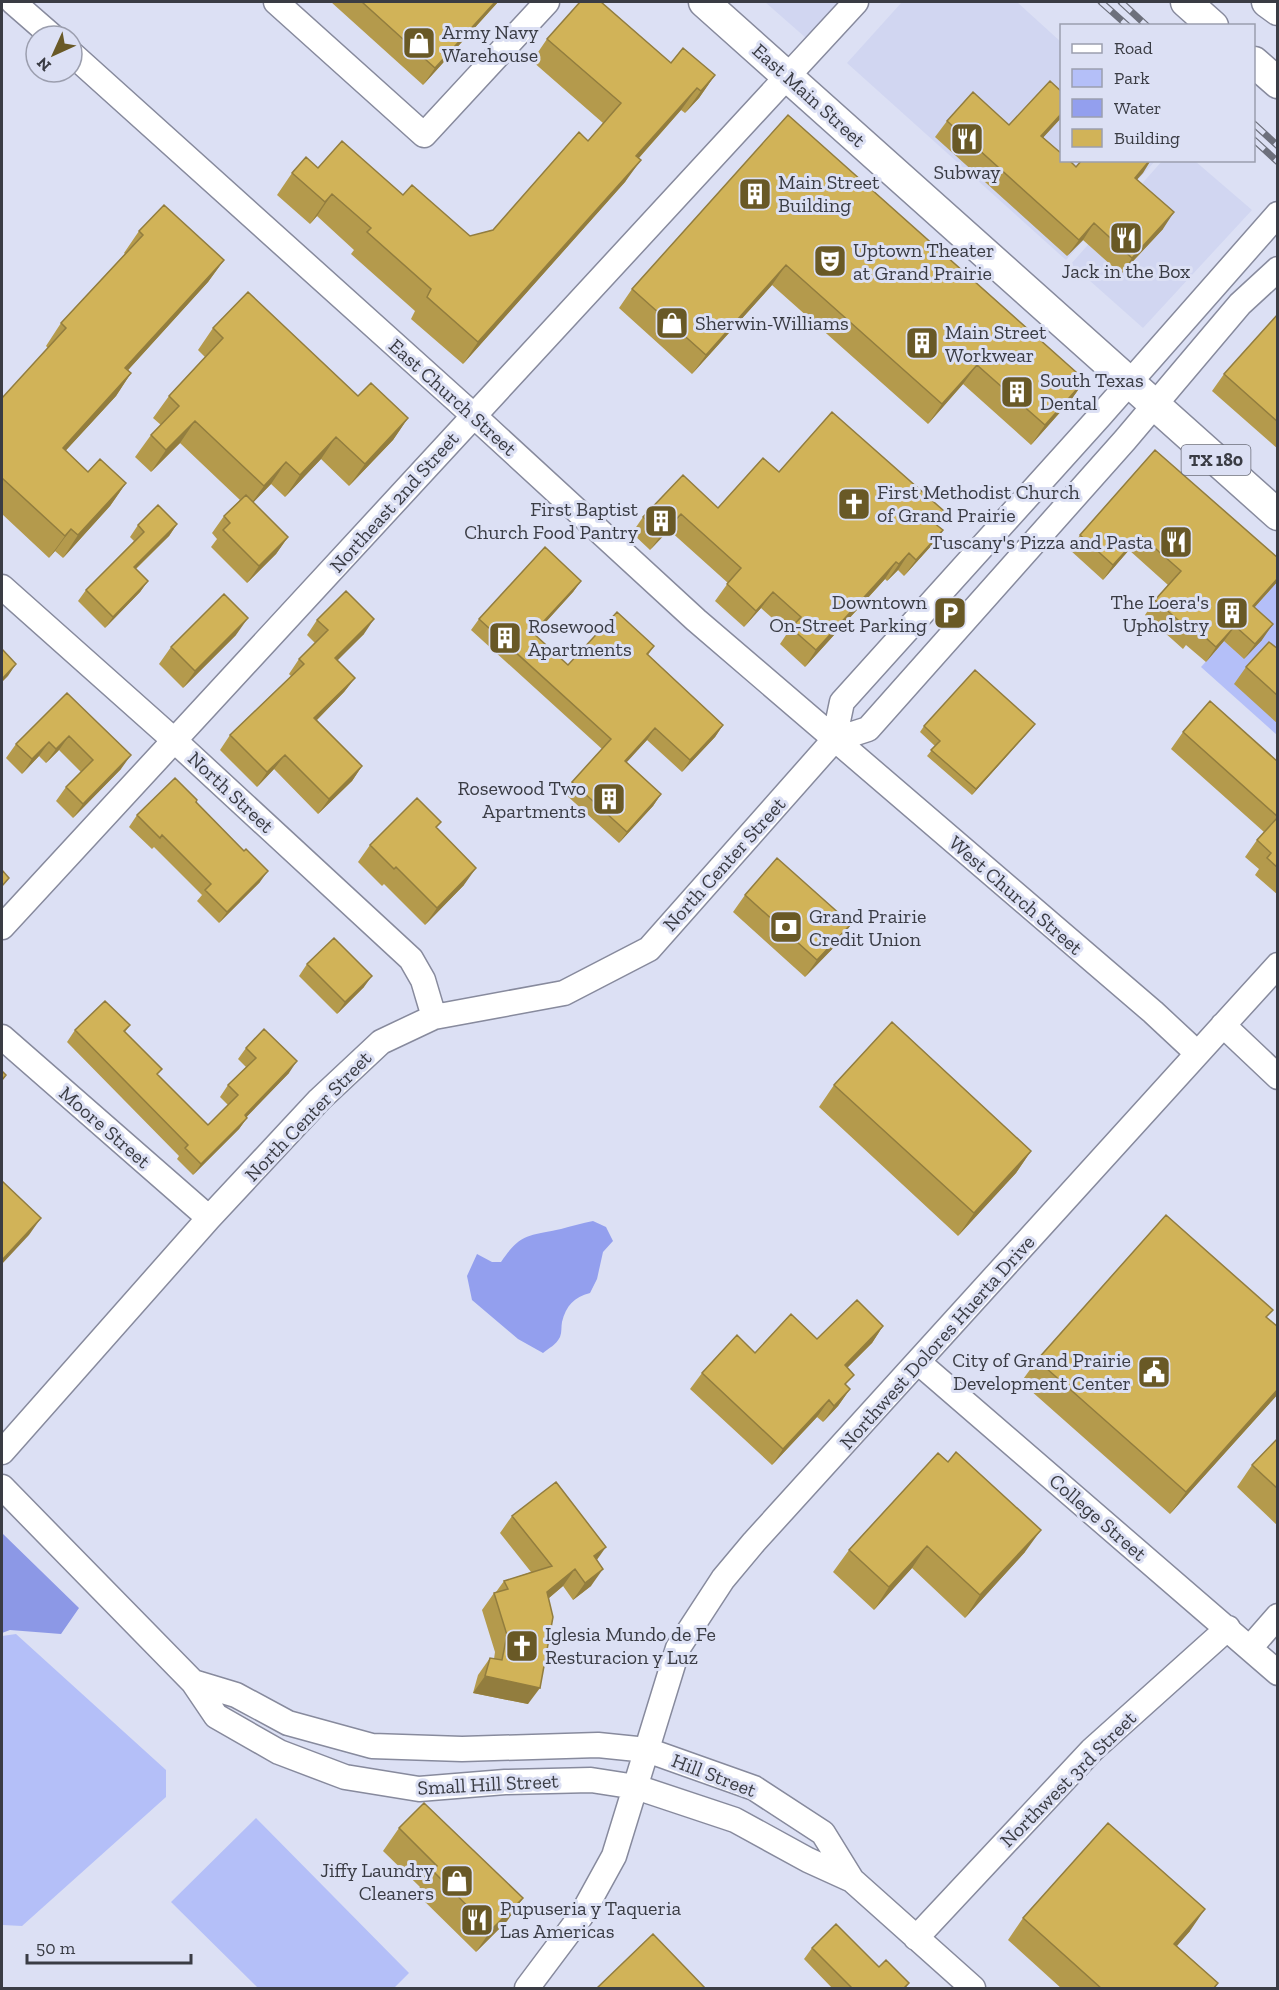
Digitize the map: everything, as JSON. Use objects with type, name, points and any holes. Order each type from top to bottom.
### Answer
[{"type":"main road","name":"East Main Street","points":[[704,2],[1154,406]]},
{"type":"main road","points":[[1186,2],[1211,24]]},
{"type":"main road","points":[[1268,2],[1278,10]]},
{"type":"main road","points":[[1255,63],[1278,83]]},
{"type":"main road","name":"TX 180","points":[[1154,406],[1278,515]]},
{"type":"street","points":[[13,2],[38,24]]},
{"type":"street","points":[[276,2],[424,135],[547,2]]},
{"type":"street","name":"Northeast 2nd Street","points":[[2,927],[786,75],[856,2]]},
{"type":"street","name":"East Church Street","points":[[84,65],[473,415],[696,620],[834,740]]},
{"type":"street","name":"North Center Street","points":[[2,1452],[209,1218],[319,1100],[381,1042],[434,1017],[564,993],[649,948],[834,740],[842,702],[1278,214]]},
{"type":"street","points":[[834,740],[868,729],[1154,406],[1240,304],[1278,268]]},
{"type":"street","name":"North Street","points":[[2,587],[175,741],[411,959],[423,980],[434,1017]]},
{"type":"street","name":"West Church Street","points":[[834,740],[1153,1012],[1197,1053]]},
{"type":"street","name":"Northwest Dolores Huerta Drive","points":[[527,1989],[582,1916],[614,1856],[678,1648],[723,1580],[754,1542],[1278,965]]},
{"type":"street","points":[[1223,1025],[1278,1077]]},
{"type":"street","name":"Moore Street","points":[[2,1037],[209,1218]]},
{"type":"street","name":"College Street","points":[[918,1362],[1278,1673]]},
{"type":"street","name":"Small Hill Street","points":[[2,1487],[194,1682],[216,1716],[279,1752],[345,1777],[419,1790],[505,1782],[591,1779],[636,1787]]},
{"type":"street","points":[[1250,1648],[1278,1616]]},
{"type":"street","name":"Northwest 3rd Street","points":[[916,1938],[1092,1750],[1228,1628]]},
{"type":"street","name":"Small Hill Street","points":[[194,1682],[236,1695],[288,1723],[372,1746],[462,1749],[598,1745],[647,1750]]},
{"type":"street","name":"Hill Street","points":[[647,1750],[754,1788],[823,1833],[852,1880],[973,1989]]},
{"type":"street","name":"Hill Street","points":[[636,1787],[735,1820],[808,1860],[852,1880]]},
{"type":"shaded area","points":[[765,2],[840,2],[806,38]]},
{"type":"shaded area","points":[[902,2],[1017,2],[1060,41],[1060,162],[1154,162],[1066,260],[847,63]]},
{"type":"shaded area","points":[[1161,162],[1196,162],[1252,210],[1143,328],[1071,264]]},
{"type":"shaded area","points":[[2,1533],[79,1608],[61,1634],[10,1630],[2,1633]]},
{"type":"green space","points":[[1277,582],[1277,735],[1201,667]]},
{"type":"green space","points":[[16,1634],[166,1770],[166,1797],[22,1926],[3,1925],[2,1922],[2,1636]]},
{"type":"green space","points":[[256,1818],[409,1973],[394,1988],[258,1988],[171,1902]]},
{"type":"water","points":[[593,1221],[606,1227],[613,1241],[603,1252],[597,1279],[590,1293],[579,1297],[568,1307],[562,1322],[560,1337],[543,1353],[518,1339],[472,1300],[467,1276],[477,1254],[492,1262],[501,1262],[514,1245],[527,1237]]},
{"type":"building","name":"Army Navy Warehouse","points":[[362,2],[495,2],[435,68]]},
{"type":"building","points":[[580,2],[601,2],[671,63],[683,48],[715,75],[701,91],[697,88],[636,156],[641,160],[478,342],[427,297],[431,289],[367,232],[371,228],[332,194],[325,202],[292,173],[306,157],[318,168],[342,141],[403,195],[412,185],[470,236],[493,230],[579,132],[588,141],[621,103],[547,39]]},
{"type":"building","points":[[1050,81],[1060,90],[1060,115],[1041,136],[1060,152],[1060,162],[1071,162],[1076,167],[1080,162],[1148,162],[1135,178],[1174,212],[1132,258],[1094,223],[1079,240],[947,121],[973,92],[1009,125]]},
{"type":"building","points":[[788,115],[1085,380],[1045,425],[977,365],[942,404],[786,265],[706,355],[632,289]]},
{"type":"building","points":[[164,205],[224,260],[125,368],[131,373],[63,448],[88,472],[100,459],[126,483],[78,535],[71,529],[65,536],[2,478],[2,398],[66,328],[61,323],[143,235],[139,231]]},
{"type":"building","points":[[248,292],[358,396],[371,383],[408,418],[365,464],[336,437],[300,475],[286,462],[264,486],[195,421],[166,450],[151,435],[179,406],[169,396],[223,338],[213,328]]},
{"type":"building","points":[[1278,314],[1278,422],[1224,374]]},
{"type":"building","points":[[832,412],[944,511],[934,523],[943,530],[916,560],[909,553],[899,564],[896,562],[816,650],[791,628],[801,617],[773,592],[756,611],[727,584],[741,568],[681,514],[662,534],[643,517],[683,475],[718,508],[763,458],[779,472]]},
{"type":"building","points":[[1155,450],[1278,558],[1278,578],[1253,606],[1273,624],[1255,644],[1235,626],[1216,647],[1197,630],[1193,633],[1155,600],[1181,571],[1140,535],[1113,565],[1080,535]]},
{"type":"building","points":[[246,495],[288,537],[259,566],[223,530],[230,523],[224,516]]},
{"type":"building","points":[[158,505],[177,524],[134,567],[148,581],[113,617],[86,590],[144,532],[138,525]]},
{"type":"building","points":[[545,547],[581,581],[533,633],[568,665],[617,612],[654,646],[647,654],[723,725],[690,760],[655,728],[625,761],[661,794],[627,832],[572,782],[611,739],[479,619]]},
{"type":"building","points":[[346,591],[374,619],[335,658],[355,678],[314,718],[362,766],[329,799],[285,755],[267,772],[230,735],[304,664],[299,659],[328,630],[317,620]]},
{"type":"building","points":[[224,594],[248,618],[195,671],[171,647]]},
{"type":"building","points":[[1269,642],[1278,649],[1278,696],[1246,667]]},
{"type":"building","points":[[2,649],[16,664],[2,679]]},
{"type":"building","points":[[975,670],[1035,724],[976,789],[931,750],[940,741],[924,726]]},
{"type":"building","points":[[67,693],[131,755],[83,804],[66,787],[93,760],[69,736],[56,749],[49,742],[32,759],[16,744]]},
{"type":"building","points":[[1210,701],[1278,762],[1278,817],[1183,732]]},
{"type":"building","points":[[175,778],[244,851],[246,849],[268,871],[227,912],[205,890],[211,884],[162,835],[160,838],[137,815]]},
{"type":"building","points":[[417,798],[441,822],[436,827],[476,868],[437,908],[370,845]]},
{"type":"building","points":[[1278,817],[1278,868],[1267,858],[1271,853],[1257,840]]},
{"type":"building","points":[[777,858],[851,924],[817,960],[745,895]]},
{"type":"building","points":[[2,870],[9,878],[2,886]]},
{"type":"building","points":[[334,938],[372,976],[345,1002],[307,964]]},
{"type":"building","points":[[105,1001],[130,1025],[124,1031],[162,1069],[157,1074],[208,1125],[238,1095],[228,1085],[256,1058],[246,1048],[264,1029],[297,1061],[245,1115],[247,1118],[201,1164],[185,1148],[188,1145],[75,1030]]},
{"type":"building","points":[[892,1022],[1031,1151],[974,1213],[834,1085]]},
{"type":"building","points":[[2,1181],[41,1218],[2,1260]]},
{"type":"building","name":"City of Grand Prairie Development Center","points":[[1166,1215],[1273,1310],[1266,1317],[1278,1327],[1278,1389],[1186,1492],[1037,1360]]},
{"type":"building","points":[[857,1300],[883,1326],[845,1365],[854,1375],[845,1384],[850,1389],[834,1406],[829,1400],[783,1449],[702,1373],[737,1335],[755,1353],[791,1314],[817,1339]]},
{"type":"building","points":[[1278,1438],[1278,1489],[1252,1465]]},
{"type":"building","points":[[956,1452],[1041,1530],[980,1595],[927,1546],[889,1587],[849,1550],[938,1453],[948,1462]]},
{"type":"building","points":[[556,1482],[606,1547],[594,1556],[603,1569],[585,1583],[575,1569],[547,1592],[553,1617],[540,1688],[485,1676],[490,1658],[502,1660],[507,1635],[494,1593],[508,1589],[504,1581],[552,1566],[512,1516]]},
{"type":"building","points":[[424,1803],[523,1898],[491,1930],[432,1870],[437,1866],[399,1828]]},
{"type":"building","points":[[1108,1823],[1205,1909],[1174,1944],[1218,1983],[1213,1989],[1102,1989],[1023,1918]]},
{"type":"building","points":[[836,1924],[879,1967],[886,1960],[909,1983],[903,1989],[853,1989],[812,1948]]},
{"type":"building","points":[[653,1934],[706,1989],[596,1989]]},
{"type":"railway","points":[[1101,2],[1126,24]]},
{"type":"railway","points":[[1121,2],[1145,24]]},
{"type":"railway","points":[[1255,125],[1278,146]]},
{"type":"railway","points":[[1255,141],[1278,162]]},
{"type":"place","name":"Army Navy Warehouse","points":[[419,43]]},
{"type":"place","name":"Subway","points":[[967,139]]},
{"type":"place","name":"Main Street Building","points":[[755,194]]},
{"type":"place","name":"Jack in the Box","points":[[1126,238]]},
{"type":"place","name":"Uptown Theater at Grand Prairie","points":[[830,261]]},
{"type":"place","name":"Sherwin-Williams","points":[[672,323]]},
{"type":"place","name":"Main Street Workwear","points":[[922,343]]},
{"type":"place","name":"South Texas Dental","points":[[1017,392]]},
{"type":"place","name":"First Methodist Church of Grand Prairie","points":[[854,504]]},
{"type":"place","name":"First Baptist Church Food Pantry","points":[[661,521]]},
{"type":"place","name":"Tuscany's Pizza and Pasta","points":[[1176,542]]},
{"type":"place","name":"Downtown On-Street Parking","points":[[950,613]]},
{"type":"place","name":"The Loera's Upholstry","points":[[1232,613]]},
{"type":"place","name":"Rosewood Apartments","points":[[505,638]]},
{"type":"place","name":"Rosewood Two Apartments","points":[[609,799]]},
{"type":"place","name":"Grand Prairie Credit Union","points":[[786,927]]},
{"type":"place","name":"City of Grand Prairie Development Center","points":[[1154,1372]]},
{"type":"place","name":"Iglesia Mundo de Fe Resturacion y Luz","points":[[522,1646]]},
{"type":"place","name":"Jiffy Laundry Cleaners","points":[[457,1881]]},
{"type":"place","name":"Pupuseria y Taqueria Las Americas","points":[[477,1920]]}]
